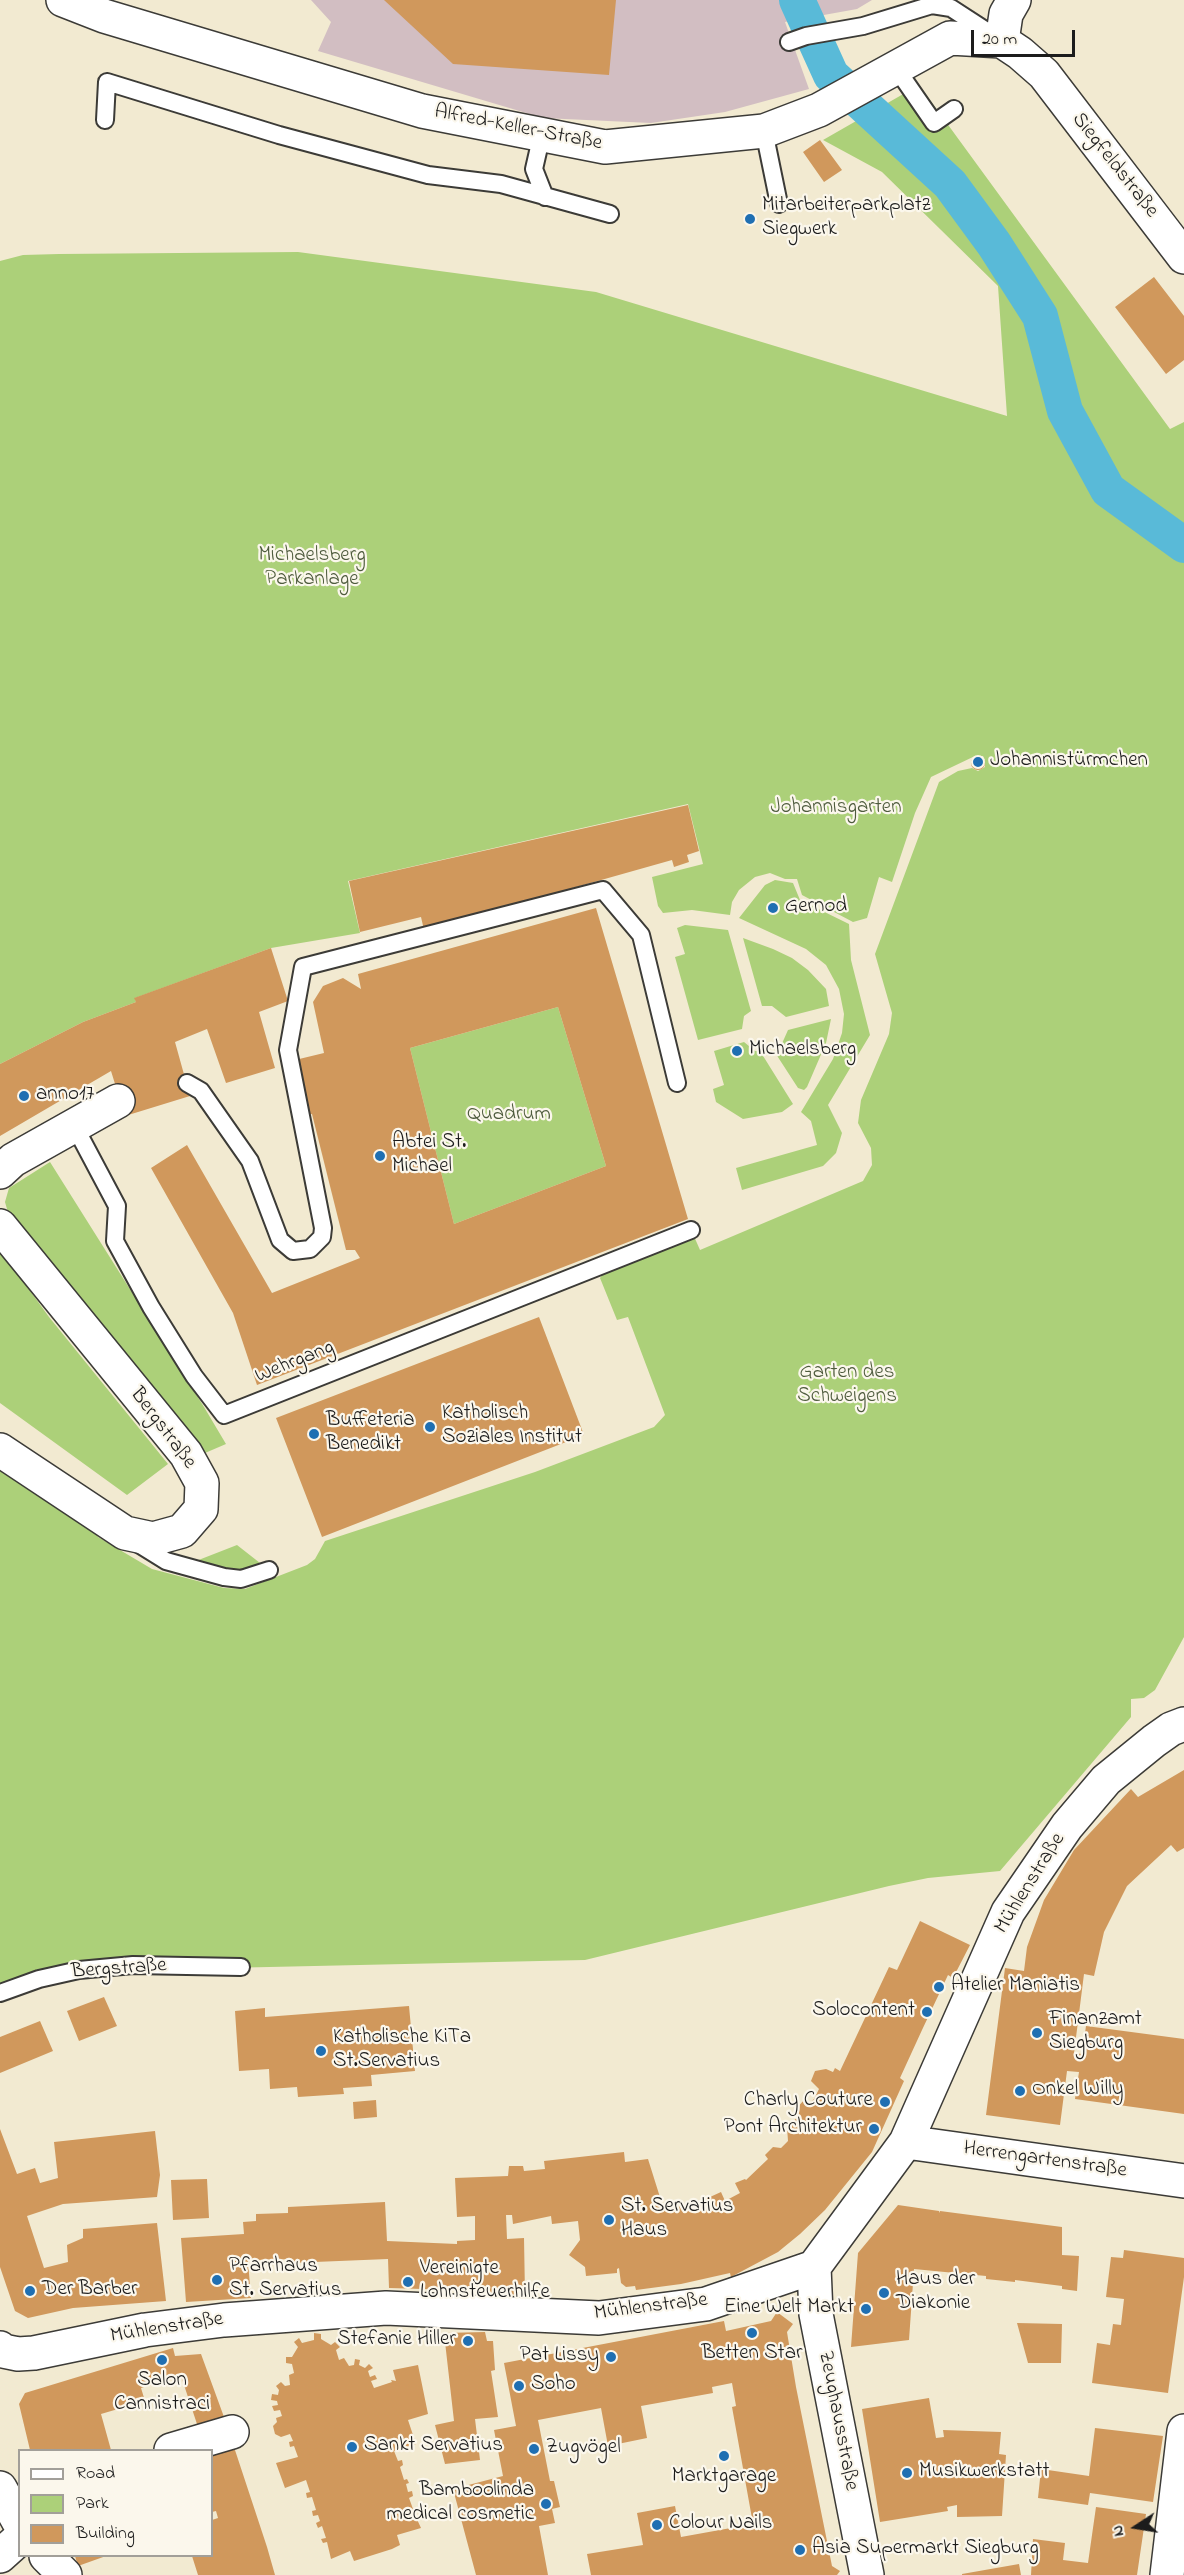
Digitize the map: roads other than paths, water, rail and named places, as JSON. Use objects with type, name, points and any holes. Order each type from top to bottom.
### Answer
[{"type":"street","name":"Alfred-Keller-Straße","points":[[63,0],[104,16],[422,111],[605,147],[764,131],[819,110],[950,38],[1002,41]]},
{"type":"street","points":[[1002,41],[1006,14],[1014,0]]},
{"type":"street","name":"Siegfeldstraße","points":[[1002,41],[1044,74],[1184,257]]},
{"type":"street","points":[[0,1172],[13,1161],[118,1101]]},
{"type":"street","name":"Bergstraße","points":[[0,1226],[186,1454],[202,1483],[201,1509],[182,1531],[153,1539],[125,1533],[0,1450]]},
{"type":"street","name":"Mühlenstraße","points":[[0,2348],[3,2351],[18,2354],[34,2353],[145,2330],[295,2313],[386,2308],[599,2318],[705,2304],[814,2267],[906,2142],[1008,1912],[1067,1826],[1106,1780],[1183,1721]]},
{"type":"street","name":"Herrengartenstraße","points":[[906,2142],[1184,2181]]},
{"type":"street","name":"Zeughausstraße","points":[[814,2267],[816,2314],[867,2575]]},
{"type":"street","points":[[1167,2575],[1184,2431]]},
{"type":"street","points":[[177,2449],[232,2432]]},
{"type":"street","points":[[0,2556],[18,2540]]},
{"type":"street","points":[[47,2557],[65,2575]]},
{"type":"lane","points":[[789,42],[811,35],[863,26],[932,5],[951,8],[1002,41]]},
{"type":"lane","points":[[891,71],[934,123],[954,109]]},
{"type":"lane","points":[[105,120],[106,82],[279,135],[428,175],[501,184],[610,214]]},
{"type":"lane","points":[[764,131],[778,204]]},
{"type":"lane","points":[[542,134],[534,169],[545,197]]},
{"type":"lane","points":[[187,1083],[201,1092],[250,1161],[280,1240],[293,1251],[310,1249],[322,1237],[323,1228],[288,1050],[303,967],[603,890],[642,935],[677,1083]]},
{"type":"lane","name":"Wehrgang","points":[[74,1125],[117,1206],[115,1241],[151,1307],[188,1367],[224,1415],[691,1230]]},
{"type":"lane","points":[[125,1533],[144,1549],[166,1561],[224,1577],[241,1579],[269,1570]]},
{"type":"lane","name":"Bergstraße","points":[[0,1994],[39,1979],[79,1970],[133,1965],[241,1967]]},
{"type":"waterway","points":[[797,0],[831,75],[950,184],[994,244],[1040,316],[1065,411],[1108,490],[1184,545]]},
{"type":"place","name":"Mitarbeiterparkplatz Siegwerk","points":[[750,219]]},
{"type":"place","name":"Johannistürmchen","points":[[978,762]]},
{"type":"place","name":"Gernod","points":[[773,908]]},
{"type":"place","name":"Michaelsberg","points":[[737,1051]]},
{"type":"place","name":"anno17","points":[[24,1096]]},
{"type":"place","name":"Abtei St. Michael","points":[[380,1156]]},
{"type":"place","name":"Katholisch Soziales Institut","points":[[430,1427]]},
{"type":"place","name":"Buffeteria Benedikt","points":[[314,1434]]},
{"type":"place","name":"Atelier Maniatis","points":[[939,1987]]},
{"type":"place","name":"Solocontent","points":[[927,2012]]},
{"type":"place","name":"Finanzamt Siegburg","points":[[1037,2033]]},
{"type":"place","name":"Katholische KiTa St.Servatius","points":[[321,2051]]},
{"type":"place","name":"Onkel Willy","points":[[1020,2091]]},
{"type":"place","name":"Charly Couture","points":[[885,2102]]},
{"type":"place","name":"Pont Architektur","points":[[874,2129]]},
{"type":"place","name":"St. Servatius Haus","points":[[609,2220]]},
{"type":"place","name":"Pfarrhaus St. Servatius","points":[[217,2280]]},
{"type":"place","name":"Vereinigte Lohnsteuerhilfe","points":[[408,2282]]},
{"type":"place","name":"Der Barber","points":[[30,2291]]},
{"type":"place","name":"Haus der Diakonie","points":[[884,2293]]},
{"type":"place","name":"Eine Welt Markt","points":[[866,2309]]},
{"type":"place","name":"Betten Star","points":[[752,2333]]},
{"type":"place","name":"Stefanie Hiller","points":[[468,2341]]},
{"type":"place","name":"Pat Lissy","points":[[611,2357]]},
{"type":"place","name":"Salon Cannistraci","points":[[162,2360]]},
{"type":"place","name":"Soho","points":[[519,2386]]},
{"type":"place","name":"Sankt Servatius","points":[[352,2447]]},
{"type":"place","name":"Zugvögel","points":[[534,2449]]},
{"type":"place","name":"Marktgarage","points":[[724,2456]]},
{"type":"place","name":"Musikwerkstatt","points":[[907,2473]]},
{"type":"place","name":"Bamboolinda medical cosmetic","points":[[546,2504]]},
{"type":"place","name":"Colour Nails","points":[[657,2525]]},
{"type":"place","name":"Asia Supermarkt Siegburg","points":[[800,2550]]},
{"type":"park label","name":"Michaelsberg Parkanlage","points":[[312,569]]},
{"type":"park label","name":"Johannisgarten","points":[[836,809]]},
{"type":"park label","name":"Quadrum","points":[[509,1116]]},
{"type":"park label","name":"Garten des Schweigens","points":[[847,1386]]}]
